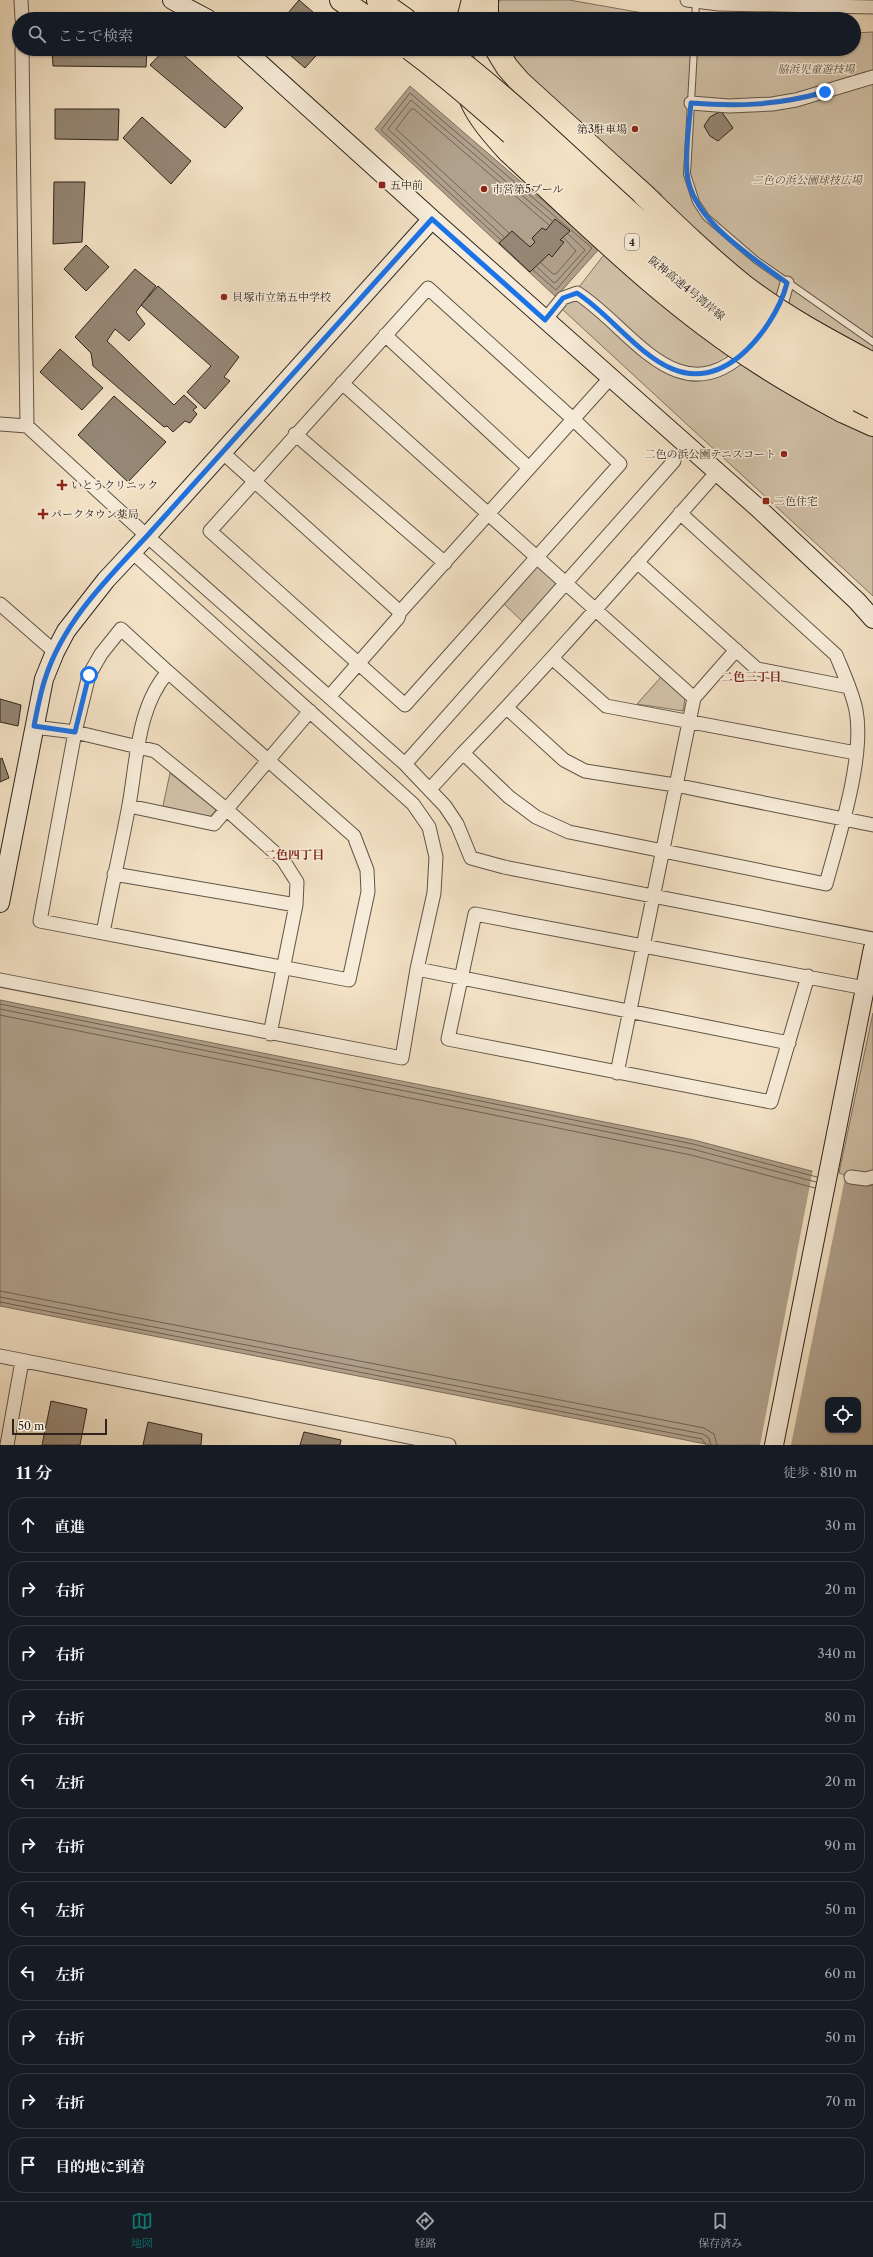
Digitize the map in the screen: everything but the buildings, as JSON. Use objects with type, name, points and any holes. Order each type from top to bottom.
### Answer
[{"type":"highway","points":[[341,0],[359,12]]},
{"type":"highway","points":[[378,0],[395,12]]},
{"type":"highway","points":[[470,12],[473,0]]},
{"type":"highway","points":[[487,0],[487,12]]},
{"type":"highway","name":"阪神高速4号湾岸線","points":[[419,56],[487,110],[668,275],[712,309],[809,375],[873,408]]},
{"type":"highway","name":"阪神高速4号湾岸線","points":[[453,56],[502,96],[654,233],[724,292],[822,358],[873,386]]},
{"type":"highway","points":[[462,56],[462,66],[466,87],[474,107],[484,125],[509,152],[655,285],[723,338],[760,364],[801,389],[873,425]]},
{"type":"highway","points":[[500,56],[507,67],[520,82],[644,195],[707,256],[744,286],[816,333],[873,364]]},
{"type":"street","points":[[21,0],[22,12]]},
{"type":"street","points":[[172,0],[195,12]]},
{"type":"street","points":[[692,1],[765,6],[873,7]]},
{"type":"street","points":[[22,56],[26,426]]},
{"type":"street","points":[[252,56],[432,219],[717,472],[851,595],[873,619]]},
{"type":"street","points":[[691,103],[729,106],[772,104],[796,100],[873,77]]},
{"type":"street","points":[[0,903],[44,679],[55,652],[66,631],[106,580],[432,219]]},
{"type":"street","points":[[545,320],[563,298],[577,293],[647,354],[673,370],[700,375],[727,366],[747,350],[782,301],[787,283]]},
{"type":"street","points":[[428,288],[573,419],[620,464],[405,705],[210,531],[253,481],[385,335],[428,288]]},
{"type":"street","points":[[385,335],[529,468]]},
{"type":"street","points":[[328,696],[398,618],[400,612],[611,378]]},
{"type":"street","points":[[342,383],[694,698]]},
{"type":"street","points":[[0,424],[26,426],[147,536],[405,764],[430,790],[457,824],[471,858],[504,867],[873,938]]},
{"type":"street","points":[[295,434],[445,563]]},
{"type":"street","points":[[222,452],[400,612]]},
{"type":"street","points":[[405,764],[674,461]]},
{"type":"street","points":[[430,790],[463,753],[507,708],[717,472]]},
{"type":"street","points":[[463,753],[509,797],[536,817],[569,832],[826,884],[843,818],[858,736],[856,709],[849,687],[836,655],[680,513]]},
{"type":"street","points":[[0,980],[270,1034],[402,1058],[417,969],[434,893],[436,857],[429,827],[412,804],[132,552]]},
{"type":"street","points":[[637,562],[757,668],[849,687]]},
{"type":"street","points":[[0,604],[55,652]]},
{"type":"street","points":[[121,629],[268,762],[354,836],[367,870],[368,892],[349,980],[283,969],[40,921],[75,732],[89,675],[101,654],[121,629]]},
{"type":"street","points":[[617,1073],[628,1011],[644,945],[675,785],[694,698],[736,650]]},
{"type":"street","points":[[552,658],[606,706],[856,753]]},
{"type":"street","points":[[103,933],[129,806],[145,714],[156,687],[168,672]]},
{"type":"street","points":[[507,708],[564,760],[585,771],[675,785],[873,825]]},
{"type":"street","points":[[129,806],[214,824],[310,711]]},
{"type":"street","points":[[34,726],[75,732],[139,746],[155,752],[226,809],[283,860],[297,882],[296,905],[270,1034]]},
{"type":"street","points":[[114,874],[296,905]]},
{"type":"street","points":[[808,976],[771,1102],[448,1039],[475,914],[808,976],[864,988]]},
{"type":"street","points":[[774,1445],[873,948]]},
{"type":"street","points":[[417,969],[789,1044]]},
{"type":"street","points":[[851,1177],[866,1179],[873,1177]]},
{"type":"street","points":[[0,1356],[449,1445]]},
{"type":"street","points":[[7,1445],[22,1361]]},
{"type":"lane","points":[[692,1],[694,12]]},
{"type":"lane","points":[[694,56],[687,174],[696,202],[706,216],[728,237],[787,283],[873,342]]},
{"type":"green space","points":[[500,0],[569,0],[637,12],[494,12]]},
{"type":"green space","points":[[873,32],[873,596],[562,309],[603,256],[662,195],[591,132],[527,81],[508,56],[861,56],[861,33]]},
{"type":"green space","points":[[537,565],[557,585],[524,623],[504,604]]},
{"type":"green space","points":[[661,677],[685,698],[683,711],[637,704]]},
{"type":"green space","points":[[170,773],[216,810],[210,817],[163,806]]},
{"type":"green space","points":[[873,1013],[873,1182],[869,1184],[839,1173]]},
{"type":"water","name":"市営第5プール","points":[[410,86],[599,249],[556,297],[375,129]]},
{"type":"water","points":[[0,1000],[694,1140],[868,1186],[873,1185],[873,1445],[711,1445],[0,1306]]},
{"type":"pier","points":[[813,1169],[845,1178],[791,1445],[760,1445]]},
{"type":"place","name":"第3駐車場","points":[[635,129]]},
{"type":"place","name":"五中前","points":[[382,185]]},
{"type":"place","name":"市営第5プール","points":[[484,189]]},
{"type":"place","name":"貝塚市立第五中学校","points":[[224,297]]},
{"type":"place","name":"二色の浜公園テニスコート","points":[[784,454]]},
{"type":"place","name":"いとうクリニック","points":[[62,485]]},
{"type":"place","name":"二色住宅","points":[[766,501]]},
{"type":"place","name":"パークタウン薬局","points":[[43,514]]},
{"type":"district","name":"二色三丁目","points":[[751,676]]},
{"type":"district","name":"二色四丁目","points":[[294,854]]},
{"type":"route","points":[[89,675],[75,732],[34,726],[44,679],[55,652],[66,631],[106,580],[432,219],[545,320],[563,298],[577,293],[647,354],[673,370],[700,375],[727,366],[747,350],[768,324],[782,301],[787,283],[728,237],[706,216],[696,202],[687,174],[691,103],[729,106],[772,104],[796,100],[825,92]]},
{"type":"park label","name":"脇浜児童遊技場","points":[[816,69]]},
{"type":"park label","name":"二色の浜公園球技広場","points":[[807,180]]}]
